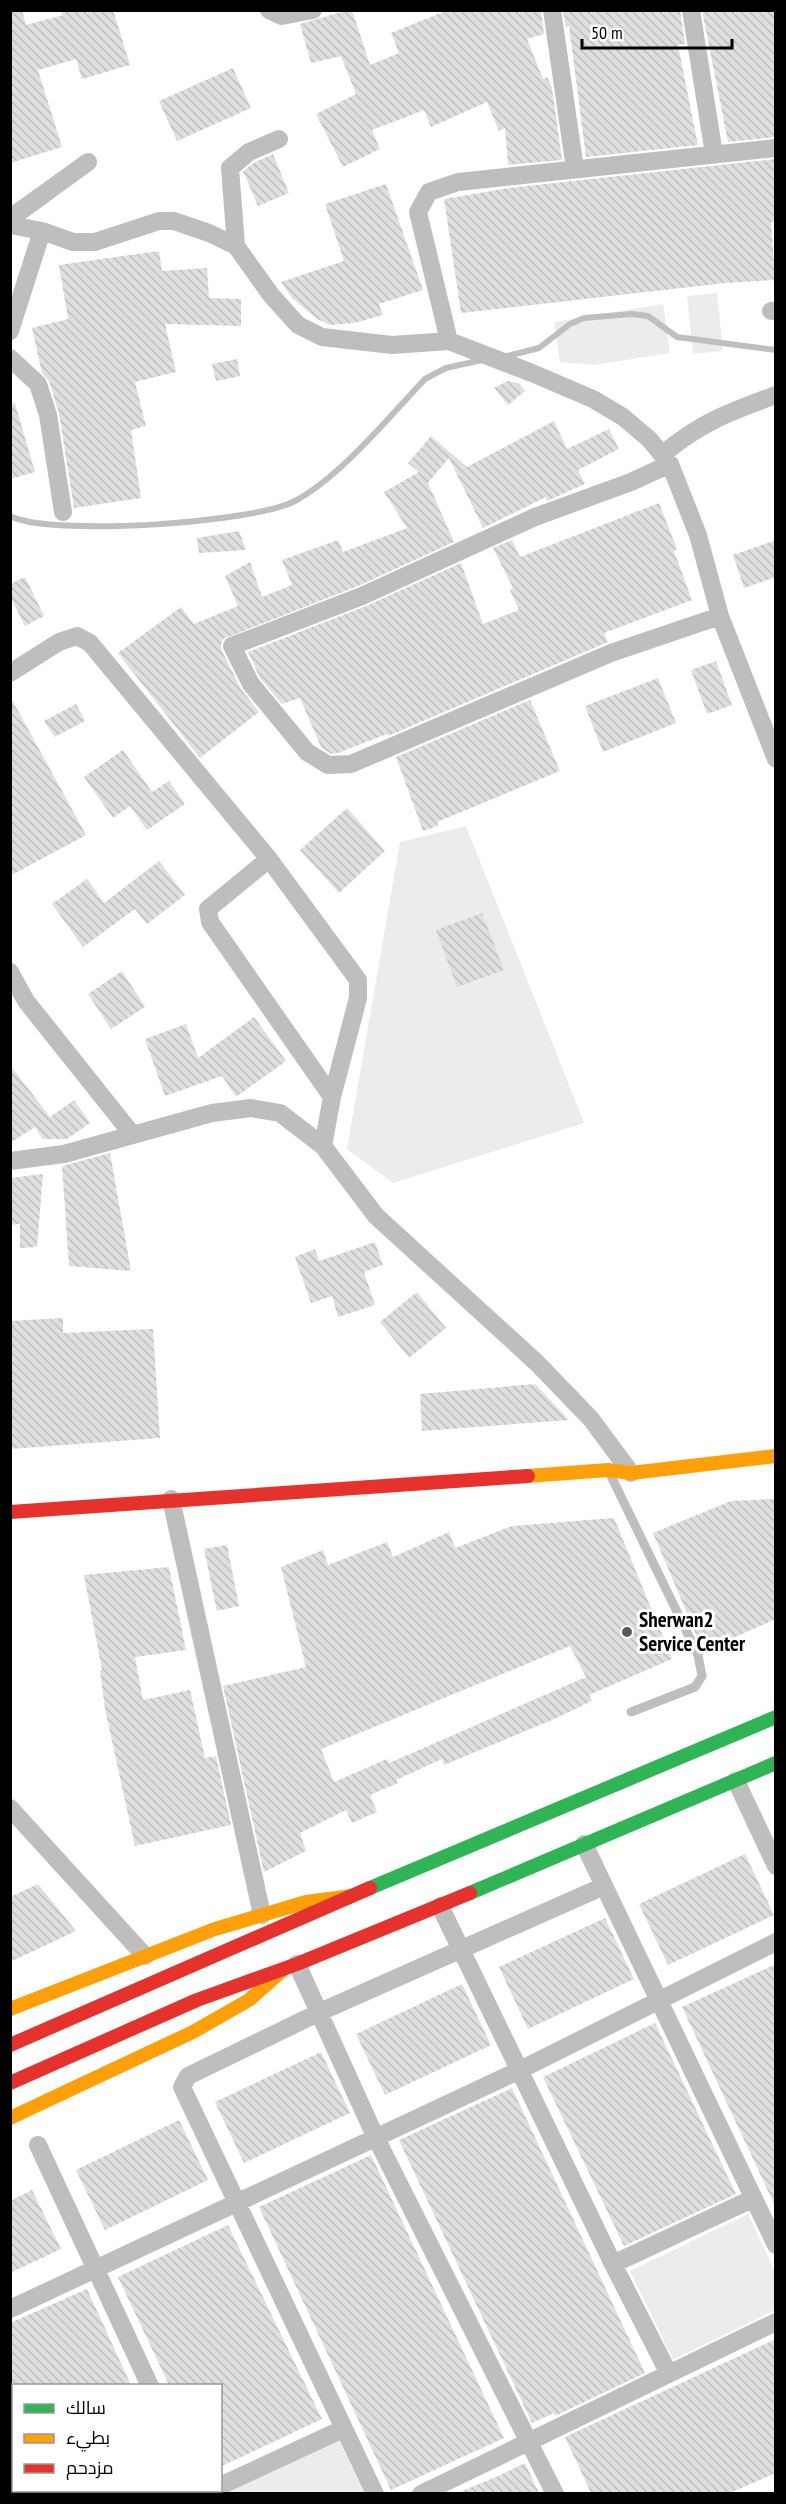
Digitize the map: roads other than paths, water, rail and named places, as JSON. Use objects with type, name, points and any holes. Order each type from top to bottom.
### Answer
[{"type":"main road","points":[[10,1512],[608,1470],[631,1473],[776,1456]]},
{"type":"main road","points":[[10,2045],[352,1896],[776,1717]]},
{"type":"main road","points":[[10,2083],[197,2000],[291,1966],[440,1906],[776,1763]]},
{"type":"main road","points":[[10,2009],[215,1929],[306,1902],[352,1896]]},
{"type":"main road","points":[[10,2118],[202,2027],[249,2000],[291,1966]]},
{"type":"street","points":[[269,10],[282,16],[313,10]]},
{"type":"street","points":[[552,10],[576,169]]},
{"type":"street","points":[[691,10],[714,154]]},
{"type":"street","points":[[279,140],[249,152],[230,168],[237,246],[271,295],[298,325],[322,337],[392,345],[449,341],[492,356],[593,399],[623,417],[666,459],[698,536],[720,616],[776,759]]},
{"type":"street","points":[[449,341],[418,212],[429,192],[458,182],[776,148]]},
{"type":"street","points":[[10,225],[42,231],[73,242],[95,242],[159,221],[174,221],[237,246]]},
{"type":"street","points":[[10,331],[42,231]]},
{"type":"street","points":[[10,358],[38,384],[48,415],[63,512]]},
{"type":"street","points":[[720,616],[611,653],[351,764],[328,765],[307,752],[251,684],[232,646],[362,596],[535,517],[631,482],[666,459],[687,434],[711,420],[776,394]]},
{"type":"street","points":[[10,673],[59,642],[77,636],[90,643],[269,859],[358,980],[358,998],[332,1097],[323,1146]]},
{"type":"street","points":[[269,859],[208,909],[210,922],[332,1097]]},
{"type":"street","points":[[10,972],[26,1001],[132,1134]]},
{"type":"street","points":[[10,1161],[64,1154],[212,1113],[251,1108],[280,1113],[323,1146],[376,1216],[537,1363],[591,1419],[631,1473]]},
{"type":"street","points":[[171,1499],[262,1915]]},
{"type":"street","points":[[736,1781],[776,1866]]},
{"type":"street","points":[[10,1808],[145,1956]]},
{"type":"street","points":[[584,1844],[776,2245]]},
{"type":"street","points":[[375,2493],[182,2087],[188,2076],[320,2012],[604,1886]]},
{"type":"street","points":[[440,1906],[613,2264],[669,2374]]},
{"type":"street","points":[[10,2309],[520,2070],[776,1942]]},
{"type":"street","points":[[291,1966],[320,2012],[375,2136],[555,2493]]},
{"type":"street","points":[[38,2145],[150,2384]]},
{"type":"street","points":[[613,2264],[753,2199]]},
{"type":"street","points":[[421,2493],[776,2322]]},
{"type":"street","points":[[222,2485],[343,2429]]},
{"type":"lane","points":[[608,1470],[698,1655],[702,1676],[695,1687],[631,1712]]},
{"type":"waterway","points":[[504,357],[539,348],[570,324],[584,318],[632,314],[648,316],[677,337],[776,350]]},
{"type":"waterway","points":[[10,516],[32,522],[66,526],[152,525],[239,516],[273,509],[295,501],[329,477],[363,445],[425,379],[446,368],[482,360]]},
{"type":"place","name":"Sherwan2 Service Center","points":[[627,1632]]}]
